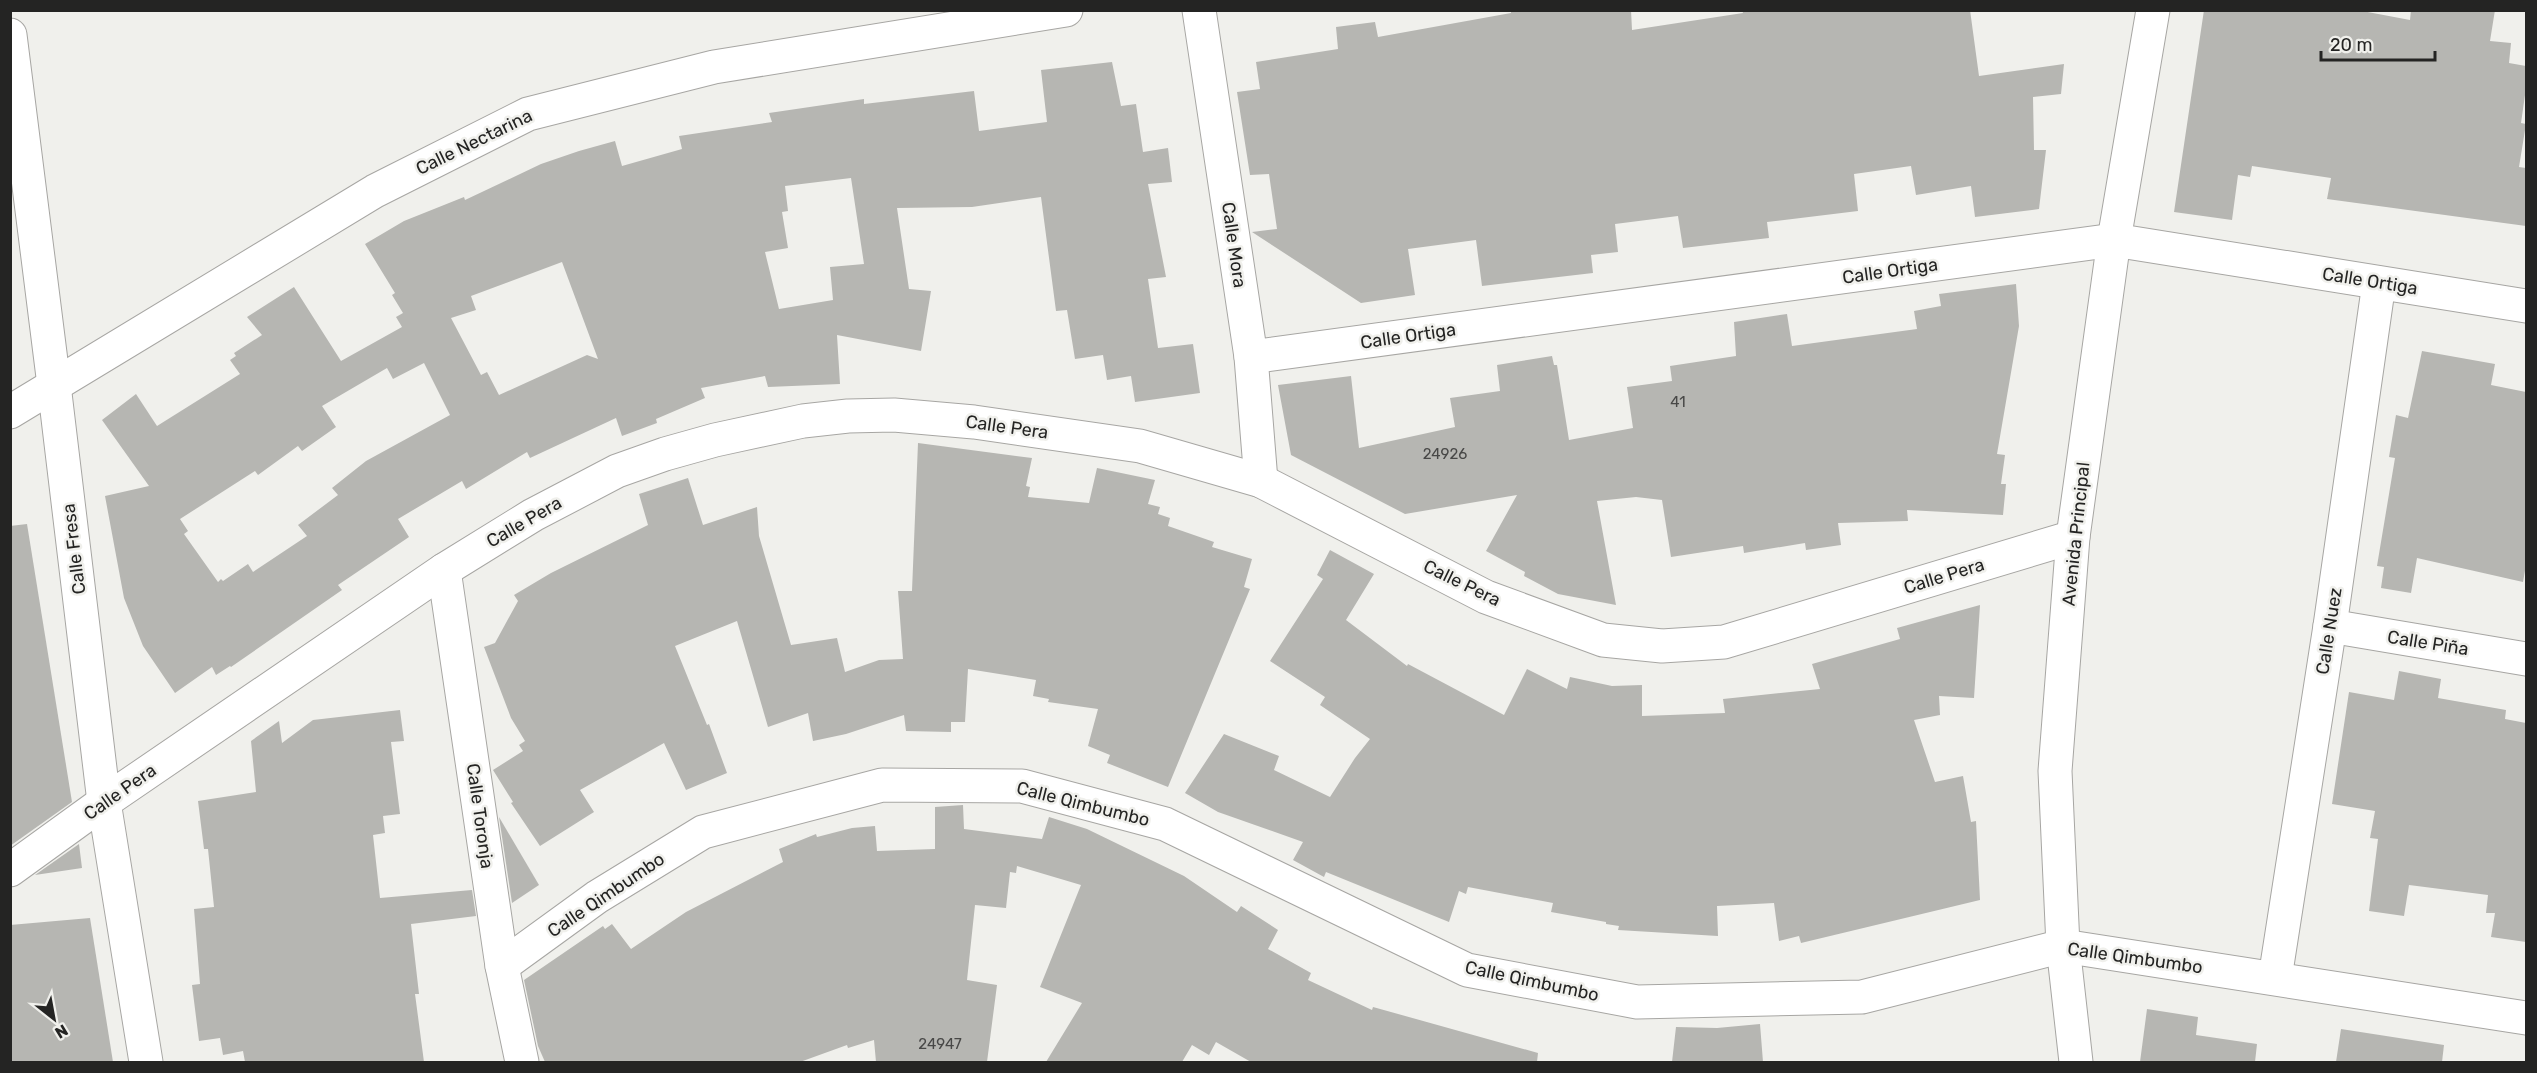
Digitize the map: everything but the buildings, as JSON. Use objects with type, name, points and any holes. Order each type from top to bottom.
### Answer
[{"type":"street","name":"Calle Nectarina","points":[[10,412],[375,191],[528,114],[714,67],[1066,10]]},
{"type":"street","name":"Calle Mora","points":[[1199,10],[1251,357],[1261,481]]},
{"type":"street","name":"Avenida Principal","points":[[2076,1062],[2064,946],[2055,771],[2073,537],[2114,240],[2153,10]]},
{"type":"street","name":"Calle Fresa","points":[[10,35],[13,94],[54,385],[104,802],[146,1062]]},
{"type":"street","name":"Calle Ortiga","points":[[1251,357],[2114,240],[2526,306]]},
{"type":"street","name":"Calle Nuez","points":[[2275,978],[2330,627],[2379,283]]},
{"type":"street","name":"Calle Pera","points":[[10,870],[104,802],[444,570],[533,515],[617,471],[715,440],[803,421],[894,415],[963,421],[1140,446],[1261,481],[1486,597],[1603,640],[1662,646],[1724,642],[2073,537]]},
{"type":"street","name":"Calle Toronja","points":[[444,570],[502,966],[522,1062]]},
{"type":"street","name":"Calle Piña","points":[[2330,627],[2526,659]]},
{"type":"street","name":"Calle Qimbumbo","points":[[502,966],[597,897],[703,832],[882,785],[1022,786],[1165,824],[1467,970],[1637,1002],[1862,997],[2064,946],[2526,1018]]}]
